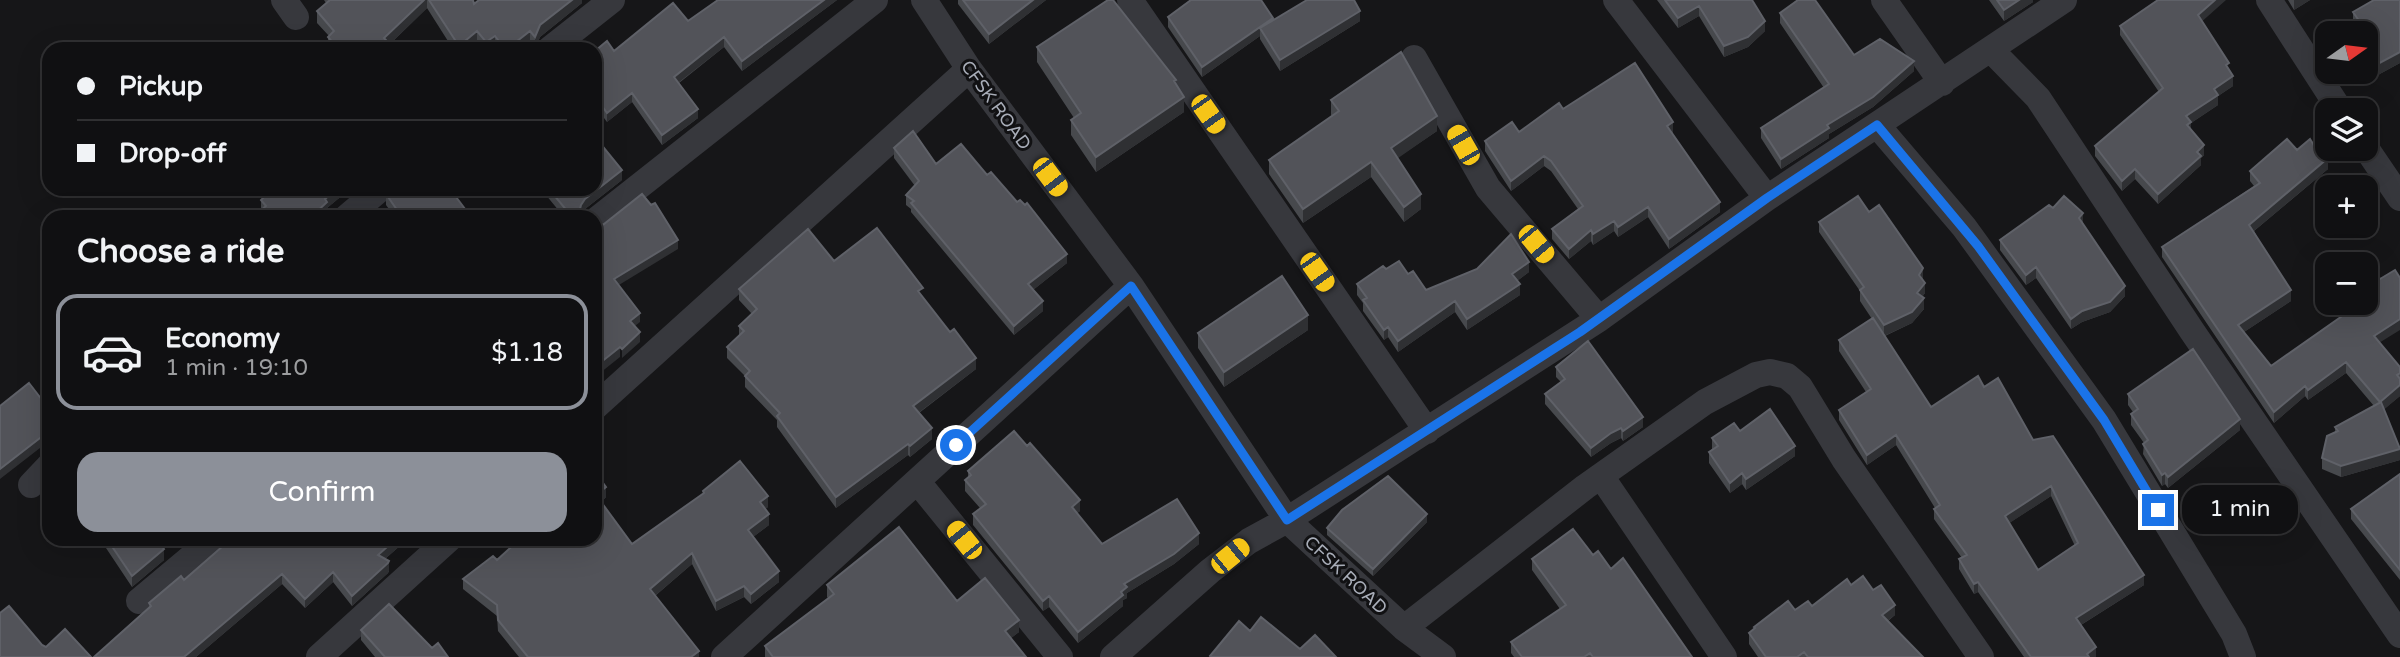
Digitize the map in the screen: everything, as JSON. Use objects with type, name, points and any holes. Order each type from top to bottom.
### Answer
[{"type":"street","points":[[559,42],[612,0]]},
{"type":"street","points":[[602,215],[875,0]]},
{"type":"street","name":"CFSK ROAD","points":[[924,0],[969,69],[1131,286],[1287,520],[1404,628],[1443,657]]},
{"type":"street","points":[[1130,0],[1427,431]]},
{"type":"street","points":[[1616,0],[1767,198]]},
{"type":"street","points":[[1884,0],[1942,83]]},
{"type":"street","points":[[1113,657],[1248,541],[1287,520],[1599,319],[1767,198],[2064,0]]},
{"type":"street","points":[[2269,0],[2332,98]]},
{"type":"street","points":[[1991,50],[2038,98],[2192,331],[2400,635]]},
{"type":"street","points":[[1414,58],[1488,188],[1599,319]]},
{"type":"street","points":[[602,401],[969,69]]},
{"type":"street","points":[[1877,125],[1964,227],[2104,420],[2234,634],[2243,657]]},
{"type":"street","points":[[2375,161],[2400,198]]},
{"type":"street","points":[[355,210],[372,196]]},
{"type":"street","points":[[724,657],[1131,286]]},
{"type":"street","points":[[1404,628],[1601,476],[1705,401],[1756,375],[1770,372],[1787,376],[1800,387],[1844,459],[1981,657]]},
{"type":"street","points":[[1601,476],[1724,657]]},
{"type":"street","points":[[917,481],[1060,657]]},
{"type":"street","points":[[139,601],[205,546]]},
{"type":"street","points":[[319,657],[441,546]]},
{"type":"building","points":[[330,0],[424,0],[384,38],[388,42],[332,42],[328,37],[334,31],[317,11]]},
{"type":"building","points":[[429,0],[473,0],[474,4],[479,0],[572,0],[540,25],[535,37],[530,31],[516,42],[500,42],[495,36],[486,42],[477,31],[464,42],[456,42]]},
{"type":"building","points":[[718,0],[824,0],[742,61],[724,37],[674,77],[698,109],[662,135],[632,93],[607,113],[602,106],[602,45],[607,41],[614,51],[673,3],[688,21]]},
{"type":"building","points":[[963,0],[1033,0],[989,34]]},
{"type":"building","points":[[1108,0],[1113,0],[1176,80],[1174,81],[1184,97],[1096,157],[1071,120],[1081,113],[1037,47]]},
{"type":"building","points":[[1191,0],[1261,0],[1273,18],[1202,67],[1168,17]]},
{"type":"building","points":[[1307,0],[1354,0],[1360,11],[1280,60],[1260,28]]},
{"type":"building","points":[[1665,0],[1752,0],[1765,21],[1748,37],[1724,46],[1699,6],[1678,18]]},
{"type":"building","points":[[1798,0],[1815,0],[1854,55],[1880,39],[1914,61],[1873,97],[1827,125],[1829,128],[1781,159],[1761,128],[1829,84],[1780,13]]},
{"type":"building","points":[[1997,0],[2019,0],[2004,10]]},
{"type":"building","points":[[2158,0],[2215,0],[2198,15],[2229,63],[2226,65],[2233,76],[2214,89],[2218,95],[2186,116],[2191,122],[2187,125],[2204,145],[2197,152],[2201,156],[2158,194],[2135,169],[2122,181],[2095,146],[2163,88],[2120,26]]},
{"type":"building","points":[[2374,0],[2400,0],[2400,52],[2378,64],[2378,21],[2359,21],[2353,12]]},
{"type":"building","points":[[1401,52],[1437,116],[1391,148],[1421,194],[1404,207],[1371,162],[1303,209],[1269,160],[1339,111],[1331,100]]},
{"type":"building","points":[[1635,63],[1673,122],[1667,126],[1720,202],[1669,239],[1648,207],[1618,227],[1614,221],[1593,234],[1591,230],[1569,249],[1552,229],[1583,206],[1551,161],[1544,156],[1511,181],[1485,141],[1512,122],[1519,132],[1559,103],[1563,109]]},
{"type":"building","points":[[913,131],[936,164],[961,144],[987,175],[991,172],[1017,202],[1020,200],[1025,205],[1027,203],[1067,254],[1028,284],[1043,301],[1014,326],[911,203],[914,201],[906,195],[919,181],[894,148]]},
{"type":"building","points":[[2287,139],[2297,150],[2310,139],[2315,147],[2315,161],[2324,161],[2249,225],[2291,290],[2238,325],[2271,366],[2344,315],[2378,315],[2378,276],[2380,279],[2395,270],[2400,278],[2400,319],[2374,336],[2400,367],[2400,373],[2397,375],[2400,385],[2380,402],[2346,362],[2308,390],[2305,386],[2274,412],[2162,247],[2260,183],[2250,171]]},
{"type":"building","points":[[602,146],[622,170],[602,186]]},
{"type":"building","points":[[642,194],[651,205],[655,203],[678,240],[614,279],[640,313],[630,321],[640,332],[622,349],[620,347],[602,361],[602,225]]},
{"type":"building","points":[[265,196],[329,196],[325,199],[327,202],[318,210],[261,210],[266,206],[261,200]]},
{"type":"building","points":[[387,196],[455,196],[466,210],[397,210]]},
{"type":"building","points":[[555,196],[589,196],[580,210],[566,210]]},
{"type":"building","points":[[1858,196],[1869,212],[1879,205],[1923,268],[1919,275],[1925,283],[1917,293],[1924,298],[1912,312],[1884,325],[1860,290],[1864,287],[1819,222]]},
{"type":"building","points":[[2064,196],[2083,213],[2079,218],[2125,286],[2110,302],[2082,311],[2071,319],[2036,267],[2026,275],[2000,240],[2049,205],[2053,208]]},
{"type":"building","points":[[877,228],[923,288],[918,291],[950,332],[954,329],[976,358],[913,406],[932,428],[836,497],[777,416],[780,413],[745,376],[750,371],[727,347],[744,331],[739,326],[757,309],[739,289],[808,229],[834,261]]},
{"type":"building","points":[[1511,234],[1529,262],[1512,274],[1520,284],[1467,319],[1455,301],[1398,341],[1388,327],[1384,330],[1363,300],[1367,298],[1357,284],[1383,266],[1386,269],[1399,261],[1408,274],[1413,271],[1426,290],[1477,269]]},
{"type":"building","points":[[1282,276],[1308,315],[1224,372],[1198,333]]},
{"type":"building","points":[[1873,318],[1931,407],[1978,376],[1984,387],[1998,378],[2033,440],[2053,436],[2144,575],[2076,618],[2096,647],[2087,654],[2089,657],[2031,657],[1978,582],[1974,584],[1959,559],[1967,555],[1934,509],[1940,505],[1896,435],[1867,455],[1839,410],[1871,389],[1839,340]],"holes":[[[2051,486],[2078,543],[2038,570],[2005,516]]]},
{"type":"building","points":[[1588,341],[1643,417],[1623,431],[1621,428],[1611,433],[1591,448],[1545,394],[1565,379],[1556,367]]},
{"type":"building","points":[[2193,349],[2240,419],[2168,477],[2165,473],[2162,475],[2143,444],[2148,440],[2131,414],[2138,409],[2128,394]]},
{"type":"building","points":[[29,383],[42,400],[42,436],[0,469],[0,406]]},
{"type":"building","points":[[2381,402],[2400,449],[2341,466],[2322,458],[2327,436],[2338,431],[2335,427]]},
{"type":"building","points":[[1770,409],[1795,446],[1746,479],[1742,473],[1730,483],[1709,452],[1718,446],[1712,438],[1734,423],[1740,431]]},
{"type":"building","points":[[1014,431],[1027,446],[1030,443],[1080,500],[1072,507],[1102,544],[1177,499],[1199,533],[1174,554],[1124,584],[1127,587],[1121,592],[1123,595],[1078,632],[1049,596],[1043,601],[973,514],[986,504],[965,480],[971,475],[968,471]]},
{"type":"building","points":[[740,461],[768,496],[760,502],[769,514],[748,530],[779,571],[751,594],[744,586],[716,601],[692,553],[650,589],[699,651],[691,657],[528,657],[498,620],[497,605],[463,579],[493,556],[497,560],[512,546],[602,546],[602,503],[632,544],[704,493],[703,491]]},
{"type":"building","points":[[2400,474],[2400,570],[2351,509]]},
{"type":"building","points":[[1388,476],[1427,514],[1373,569],[1327,528],[1342,510]]},
{"type":"building","points":[[899,527],[957,601],[985,578],[1019,620],[1005,631],[1026,657],[773,657],[765,646],[834,594],[827,585]]},
{"type":"building","points":[[1573,529],[1593,555],[1598,551],[1611,569],[1623,558],[1692,657],[1593,657],[1590,653],[1584,657],[1522,657],[1511,642],[1566,605],[1532,559]]},
{"type":"building","points":[[112,546],[162,546],[164,549],[132,576]]},
{"type":"building","points":[[223,546],[388,546],[378,555],[389,561],[388,563],[352,596],[333,572],[305,599],[282,574],[184,657],[94,657],[151,606],[149,603],[181,576],[184,580]]},
{"type":"building","points":[[1863,576],[1873,590],[1881,585],[1895,605],[1882,615],[1923,657],[1808,657],[1804,652],[1797,657],[1766,657],[1749,633],[1788,601],[1795,610],[1808,601],[1812,606],[1847,579],[1851,585]]},
{"type":"building","points":[[389,604],[432,648],[438,643],[448,657],[385,657],[361,630]]},
{"type":"building","points":[[9,606],[42,645],[46,647],[65,629],[91,657],[0,657],[0,613]]},
{"type":"building","points":[[1261,617],[1300,649],[1315,635],[1336,657],[1210,656],[1239,621],[1250,631]]},
{"type":"route","points":[[956,445],[1131,286],[1287,520],[1580,332],[1767,198],[1877,125],[1978,246],[2104,420],[2158,510]]}]
